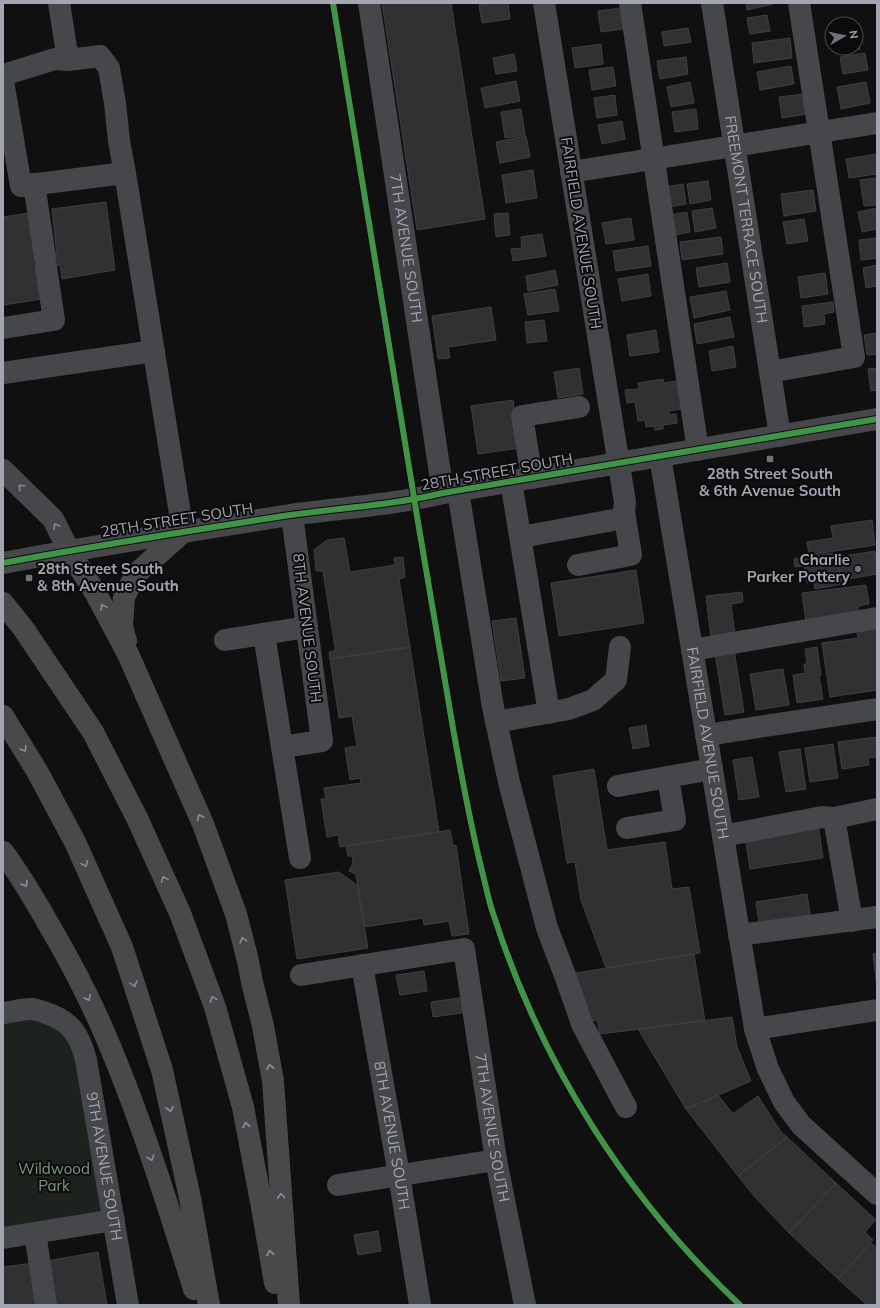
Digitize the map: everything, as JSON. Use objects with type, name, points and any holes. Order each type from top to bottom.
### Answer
[{"type":"highway","points":[[128,654],[122,626],[124,597],[136,574],[183,532]]},
{"type":"highway","points":[[70,551],[95,592],[128,654],[203,824],[236,914],[263,1026],[273,1081],[289,1305]]},
{"type":"highway","points":[[3,603],[23,628],[93,732],[137,818],[180,913],[215,1007],[242,1107],[279,1305]]},
{"type":"highway","points":[[3,716],[37,771],[75,842],[122,946],[162,1070],[190,1198],[209,1305]]},
{"type":"highway","points":[[3,852],[15,868],[45,917],[74,968],[100,1022],[137,1115],[168,1206],[199,1305]]},
{"type":"street","points":[[59,3],[68,60]]},
{"type":"street","name":"7TH AVENUE SOUTH","points":[[369,3],[450,492],[509,782],[546,928],[582,1024],[626,1107]]},
{"type":"street","name":"FAIRFIELD AVENUE SOUTH","points":[[544,3],[625,502],[624,512],[631,555],[578,565]]},
{"type":"street","points":[[630,3],[698,450]]},
{"type":"street","name":"FREEMONT TERRACE SOUTH","points":[[712,3],[780,436]]},
{"type":"street","points":[[770,372],[854,357],[799,3]]},
{"type":"street","points":[[3,75],[55,59],[68,60],[100,56],[109,68],[124,173],[183,532]]},
{"type":"street","points":[[3,81],[19,186],[45,262],[54,320],[3,328]]},
{"type":"street","points":[[571,172],[877,123]]},
{"type":"street","points":[[19,186],[124,173]]},
{"type":"street","points":[[3,374],[154,351]]},
{"type":"street","points":[[549,713],[521,537],[522,416],[579,407]]},
{"type":"street","name":"28TH STREET SOUTH","points":[[3,563],[292,515],[414,500],[450,492],[877,419]]},
{"type":"street","name":"FAIRFIELD AVENUE SOUTH","points":[[660,456],[755,1029],[768,1069],[784,1102],[801,1126],[877,1194]]},
{"type":"street","points":[[3,470],[53,519],[70,551]]},
{"type":"street","points":[[521,537],[619,519],[624,512]]},
{"type":"street","name":"8TH AVENUE SOUTH","points":[[282,746],[322,741],[292,515]]},
{"type":"street","points":[[692,650],[877,618]]},
{"type":"street","points":[[225,640],[307,627]]},
{"type":"street","points":[[264,634],[300,858]]},
{"type":"street","points":[[496,722],[569,709],[593,700],[616,680],[620,647]]},
{"type":"street","points":[[706,735],[877,709]]},
{"type":"street","points":[[618,786],[712,770]]},
{"type":"street","points":[[627,828],[675,820],[668,777]]},
{"type":"street","points":[[723,836],[822,817],[834,818],[877,809]]},
{"type":"street","points":[[834,818],[852,921]]},
{"type":"street","points":[[739,935],[877,917]]},
{"type":"street","name":"7TH AVENUE SOUTH","points":[[362,965],[464,949],[496,1160],[525,1305]]},
{"type":"street","points":[[301,975],[362,965]]},
{"type":"street","name":"8TH AVENUE SOUTH","points":[[362,965],[420,1305]]},
{"type":"street","name":"9TH AVENUE SOUTH","points":[[3,1013],[31,1009],[59,1018],[74,1030],[83,1048],[128,1305]]},
{"type":"street","points":[[755,1029],[877,1010]]},
{"type":"street","points":[[338,1185],[496,1160]]},
{"type":"street","points":[[3,1238],[114,1220]]},
{"type":"street","points":[[35,1233],[46,1305]]},
{"type":"green space","name":"Wildwood Park","points":[[3,1013],[66,1023],[114,1220],[3,1238]]},
{"type":"building","points":[[382,3],[451,3],[485,219],[417,230]]},
{"type":"building","points":[[508,3],[510,19],[482,23],[479,5]]},
{"type":"building","points":[[746,3],[773,3],[773,4],[747,10]]},
{"type":"building","points":[[621,8],[623,29],[601,32],[598,11]]},
{"type":"building","points":[[767,15],[770,31],[750,34],[747,18]]},
{"type":"building","points":[[688,28],[691,42],[664,46],[662,32]]},
{"type":"building","points":[[790,38],[792,58],[754,63],[752,43]]},
{"type":"building","points":[[601,44],[603,64],[575,68],[572,48]]},
{"type":"building","points":[[864,53],[868,70],[843,74],[840,57],[864,56]]},
{"type":"building","points":[[514,54],[517,71],[496,74],[493,58]]},
{"type":"building","points":[[686,57],[688,74],[660,79],[657,61]]},
{"type":"building","points":[[791,66],[794,84],[760,90],[757,72]]},
{"type":"building","points":[[613,67],[616,86],[592,90],[589,70]]},
{"type":"building","points":[[516,81],[520,101],[485,108],[481,88]]},
{"type":"building","points":[[690,82],[694,103],[671,107],[667,87]]},
{"type":"building","points":[[866,82],[870,103],[841,109],[837,87]]},
{"type":"building","points":[[804,94],[807,114],[782,118],[779,97]]},
{"type":"building","points":[[615,95],[617,115],[597,118],[594,98]]},
{"type":"building","points":[[521,109],[525,135],[505,138],[501,112]]},
{"type":"building","points":[[696,109],[698,129],[675,132],[672,112]]},
{"type":"building","points":[[622,121],[625,139],[602,144],[598,125]]},
{"type":"building","points":[[526,136],[530,157],[500,163],[496,142]]},
{"type":"building","points":[[877,154],[877,174],[849,178],[846,159]]},
{"type":"building","points":[[533,170],[537,198],[506,203],[502,175]]},
{"type":"building","points":[[877,178],[877,205],[864,206],[860,180]]},
{"type":"building","points":[[708,181],[711,200],[690,204],[687,184]]},
{"type":"building","points":[[683,184],[686,204],[668,207],[665,187]]},
{"type":"building","points":[[813,190],[816,211],[784,216],[781,194]]},
{"type":"building","points":[[106,202],[115,270],[62,279],[60,265],[38,268],[42,299],[3,305],[3,217],[30,213],[36,258],[57,255],[52,209]]},
{"type":"building","points":[[712,208],[716,228],[695,232],[692,211]]},
{"type":"building","points":[[877,208],[877,229],[862,232],[858,212]]},
{"type":"building","points":[[687,212],[690,232],[674,235],[670,215]]},
{"type":"building","points":[[508,213],[510,235],[496,237],[494,214]]},
{"type":"building","points":[[631,218],[634,240],[606,244],[602,223]]},
{"type":"building","points":[[804,219],[808,241],[787,244],[783,222]]},
{"type":"building","points":[[542,234],[546,256],[513,261],[511,249],[522,248],[521,237]]},
{"type":"building","points":[[721,237],[723,254],[682,260],[680,242]]},
{"type":"building","points":[[877,238],[877,258],[861,260],[859,240]]},
{"type":"building","points":[[648,246],[651,266],[616,271],[613,251]]},
{"type":"building","points":[[727,263],[730,282],[699,287],[696,268]]},
{"type":"building","points":[[877,265],[877,286],[866,288],[863,268]]},
{"type":"building","points":[[555,270],[558,285],[528,291],[526,276]]},
{"type":"building","points":[[825,273],[828,294],[801,298],[798,277]]},
{"type":"building","points":[[648,274],[651,296],[622,301],[618,279]]},
{"type":"building","points":[[555,289],[559,311],[528,315],[524,294]]},
{"type":"building","points":[[726,291],[730,310],[694,318],[690,297]]},
{"type":"building","points":[[833,302],[834,312],[824,314],[825,324],[804,327],[802,306]]},
{"type":"building","points":[[491,307],[496,340],[448,347],[450,358],[438,359],[432,316]]},
{"type":"building","points":[[730,317],[734,337],[697,344],[694,324]]},
{"type":"building","points":[[544,320],[547,341],[527,343],[525,322]]},
{"type":"building","points":[[656,330],[659,352],[630,356],[627,335]]},
{"type":"building","points":[[877,333],[877,354],[867,355],[864,335]]},
{"type":"building","points":[[733,346],[736,367],[712,371],[709,351]]},
{"type":"building","points":[[579,368],[583,394],[558,398],[554,372]]},
{"type":"building","points":[[877,368],[877,390],[871,391],[868,369]]},
{"type":"building","points":[[663,379],[664,383],[682,380],[681,409],[669,411],[669,415],[676,414],[677,423],[663,425],[663,429],[655,430],[654,426],[646,427],[645,420],[638,421],[635,402],[627,403],[625,390],[639,389],[638,383]]},
{"type":"building","points":[[513,400],[520,448],[478,454],[471,406]]},
{"type":"building","points":[[872,520],[875,545],[809,555],[807,542],[833,538],[831,526]]},
{"type":"building","points":[[344,538],[350,572],[395,565],[394,558],[403,557],[405,577],[399,579],[410,647],[330,659],[329,652],[335,651],[335,647],[323,571],[316,571],[314,550],[327,540]]},
{"type":"building","name":"Charlie Parker Pottery","points":[[875,551],[877,574],[841,580],[837,557]]},
{"type":"building","points":[[836,553],[842,584],[815,589],[814,582],[807,583],[804,566],[795,567],[794,559]]},
{"type":"building","points":[[636,570],[644,623],[559,636],[551,583]]},
{"type":"building","points":[[866,585],[869,604],[858,606],[859,615],[806,622],[802,593]]},
{"type":"building","points":[[742,592],[743,602],[731,604],[735,635],[711,638],[706,596]]},
{"type":"building","points":[[516,618],[525,678],[501,681],[492,621]]},
{"type":"building","points":[[877,626],[877,690],[830,697],[822,643],[858,638],[857,629]]},
{"type":"building","points":[[410,647],[439,832],[340,847],[338,835],[327,837],[321,799],[326,799],[324,788],[361,783],[360,778],[350,780],[345,748],[357,746],[352,716],[339,718],[330,659]]},
{"type":"building","points":[[817,647],[821,675],[819,676],[823,699],[797,703],[793,675],[805,673],[804,664],[807,664],[805,649]]},
{"type":"building","points":[[734,650],[744,712],[725,715],[715,653]]},
{"type":"building","points":[[783,669],[789,705],[756,710],[750,674]]},
{"type":"building","points":[[646,725],[649,746],[633,749],[629,728]]},
{"type":"building","points":[[876,737],[877,757],[868,758],[869,765],[842,769],[838,742]]},
{"type":"building","points":[[833,744],[838,778],[810,782],[805,748]]},
{"type":"building","points":[[800,749],[806,789],[786,792],[779,752]]},
{"type":"building","points":[[752,757],[759,797],[739,800],[733,760]]},
{"type":"building","points":[[594,769],[607,850],[665,842],[672,889],[689,887],[700,953],[606,968],[581,900],[575,862],[567,863],[553,776]]},
{"type":"building","points":[[818,824],[823,858],[750,869],[745,835]]},
{"type":"building","points":[[450,830],[453,846],[456,845],[469,934],[452,936],[449,921],[424,925],[423,918],[364,927],[356,874],[349,871],[353,863],[352,856],[348,856],[346,846]]},
{"type":"building","points":[[339,872],[357,885],[368,948],[297,959],[285,880]]},
{"type":"building","points":[[807,894],[811,921],[760,929],[756,902]]},
{"type":"building","points":[[877,953],[877,987],[873,954]]},
{"type":"building","points":[[694,954],[705,1021],[600,1034],[597,1020],[583,1022],[576,973]]},
{"type":"building","points":[[424,971],[427,991],[400,995],[396,975]]},
{"type":"building","points":[[466,997],[468,1012],[433,1017],[431,1002]]},
{"type":"building","points":[[732,1017],[737,1047],[751,1081],[686,1109],[638,1029]]},
{"type":"building","points":[[718,1095],[733,1114],[758,1096],[781,1132],[787,1137],[738,1176],[686,1109]]},
{"type":"building","points":[[787,1137],[836,1183],[789,1233],[755,1197],[738,1176]]},
{"type":"building","points":[[836,1183],[876,1220],[865,1232],[873,1240],[838,1279],[789,1233]]},
{"type":"building","points":[[378,1231],[381,1251],[358,1255],[354,1235]]},
{"type":"building","points":[[871,1243],[877,1248],[877,1305],[867,1305],[838,1279]]},
{"type":"building","points":[[98,1252],[107,1305],[53,1305],[46,1261]]},
{"type":"building","points":[[34,1263],[40,1305],[3,1305],[3,1267]]},
{"type":"cycle path","points":[[333,3],[419,528],[463,785],[479,860],[492,909],[514,973],[537,1026],[564,1078],[593,1127],[626,1175],[661,1221],[699,1264],[740,1305]]},
{"type":"cycle path","points":[[3,563],[290,515],[405,501],[443,493],[877,419]]},
{"type":"place","name":"28th Street South & 6th Avenue South","points":[[770,459]]},
{"type":"place","name":"Charlie Parker Pottery","points":[[858,569]]},
{"type":"place","name":"28th Street South & 8th Avenue South","points":[[29,578]]}]
